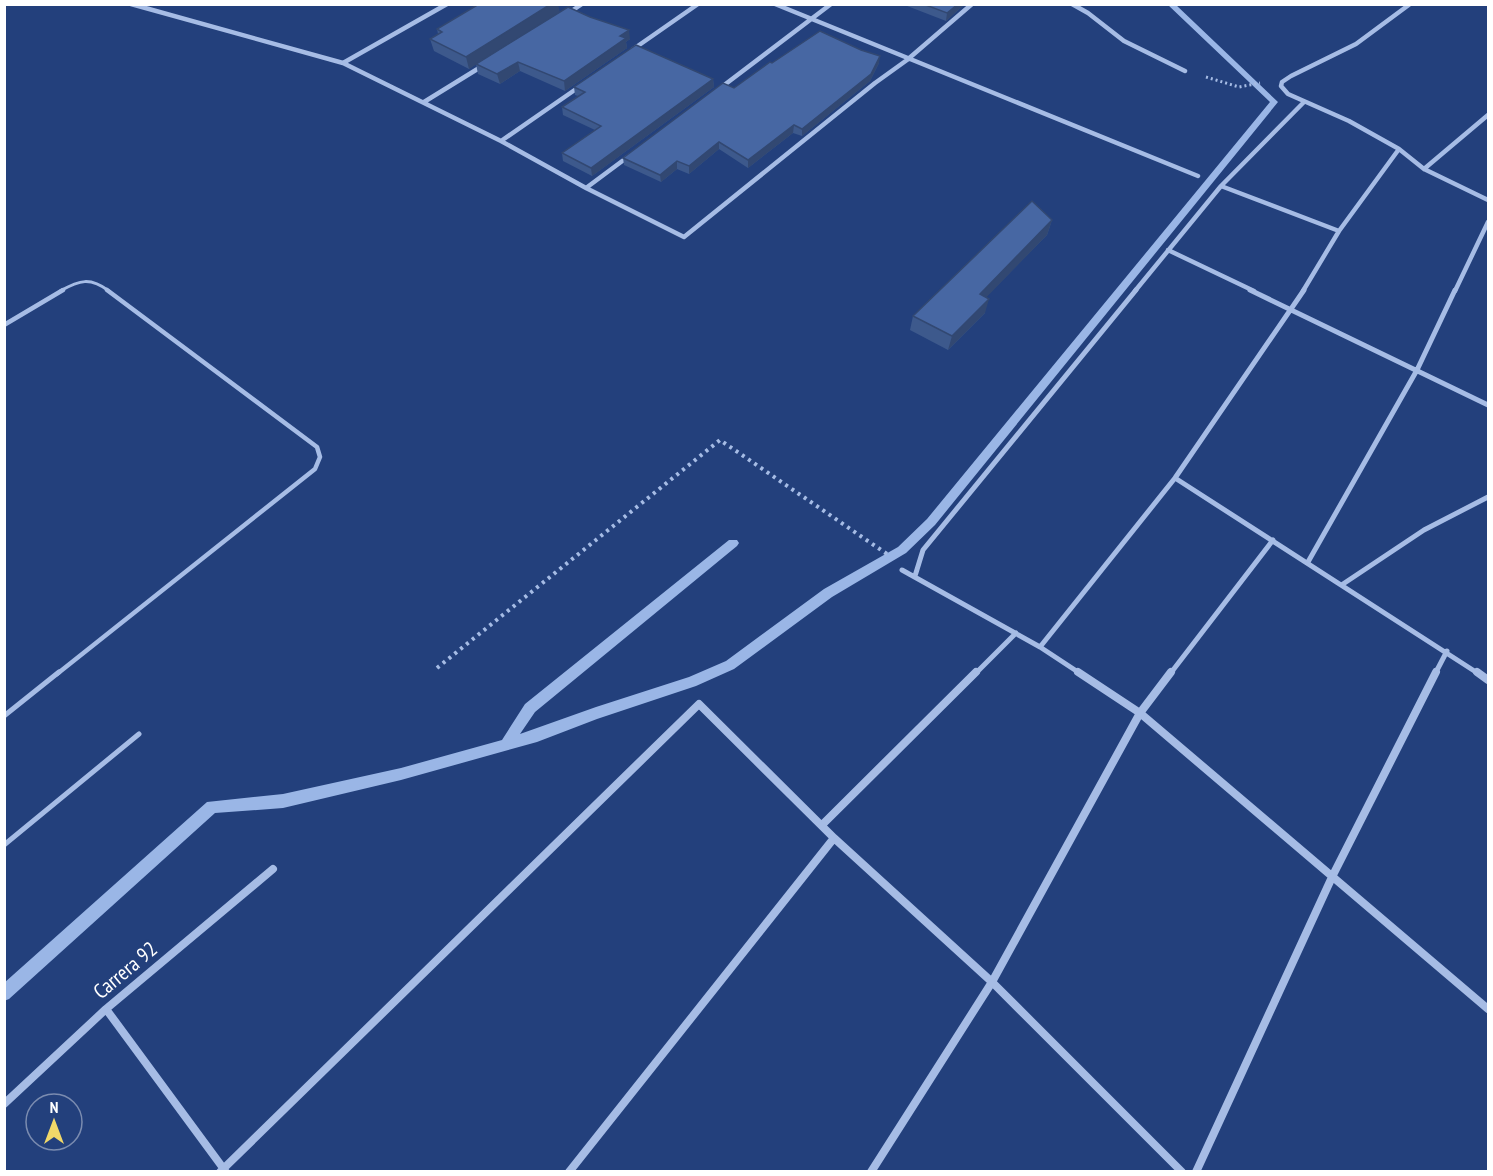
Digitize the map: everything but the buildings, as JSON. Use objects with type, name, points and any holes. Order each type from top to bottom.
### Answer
[{"type":"street","points":[[130,4],[343,63],[501,141],[586,188],[684,237],[867,88],[907,60],[972,4]]},
{"type":"street","points":[[343,63],[447,4]]},
{"type":"street","points":[[562,17],[582,4]]},
{"type":"street","points":[[623,56],[698,4]]},
{"type":"street","points":[[775,4],[907,60],[1198,176]]},
{"type":"street","points":[[717,90],[831,4]]},
{"type":"street","points":[[1072,4],[1088,13],[1124,41],[1185,71]]},
{"type":"street","points":[[1410,4],[1356,44],[1282,82],[1283,91],[1349,121],[1399,149],[1424,169],[1488,200]]},
{"type":"street","points":[[424,102],[493,59]]},
{"type":"street","points":[[501,141],[585,82]]},
{"type":"street","points":[[915,576],[923,550],[1168,250],[1221,186],[1304,102]]},
{"type":"street","points":[[1424,169],[1488,115]]},
{"type":"street","points":[[1040,647],[1175,478],[1293,309],[1339,231],[1399,149]]},
{"type":"street","points":[[586,188],[633,153]]},
{"type":"street","points":[[1221,186],[1339,231]]},
{"type":"street","points":[[1308,562],[1417,370],[1488,222]]},
{"type":"street","points":[[1168,250],[1488,405]]},
{"type":"street","points":[[1175,478],[1447,651],[1488,680]]},
{"type":"street","points":[[1343,584],[1424,530],[1488,496]]},
{"type":"street","points":[[871,1172],[992,982],[1140,713],[1273,540]]},
{"type":"street","points":[[902,570],[1040,647],[1140,713],[1488,1009]]},
{"type":"street","points":[[823,824],[1016,633]]},
{"type":"street","points":[[1196,1172],[1333,875],[1447,651]]},
{"type":"street","points":[[106,1009],[223,1170],[699,704],[823,824],[834,838],[992,982],[1182,1172]]},
{"type":"street","points":[[568,1172],[834,838]]},
{"type":"street","name":"Carrera 92","points":[[4,1104],[106,1009],[273,869]]},
{"type":"lane","points":[[4,325],[76,282],[96,282],[317,447],[320,457],[315,469],[4,716]]},
{"type":"lane","points":[[4,845],[139,734]]},
{"type":"path","points":[[1185,71],[1239,87],[1270,82]]},
{"type":"path","points":[[437,668],[720,440],[879,547]]},
{"type":"waterway","points":[[506,745],[691,682],[730,665],[828,593],[902,550],[931,522],[1274,102],[1170,4]]},
{"type":"waterway","points":[[506,745],[530,708],[733,543]]},
{"type":"waterway","points":[[4,994],[212,807],[283,801],[401,774],[506,745]]}]
